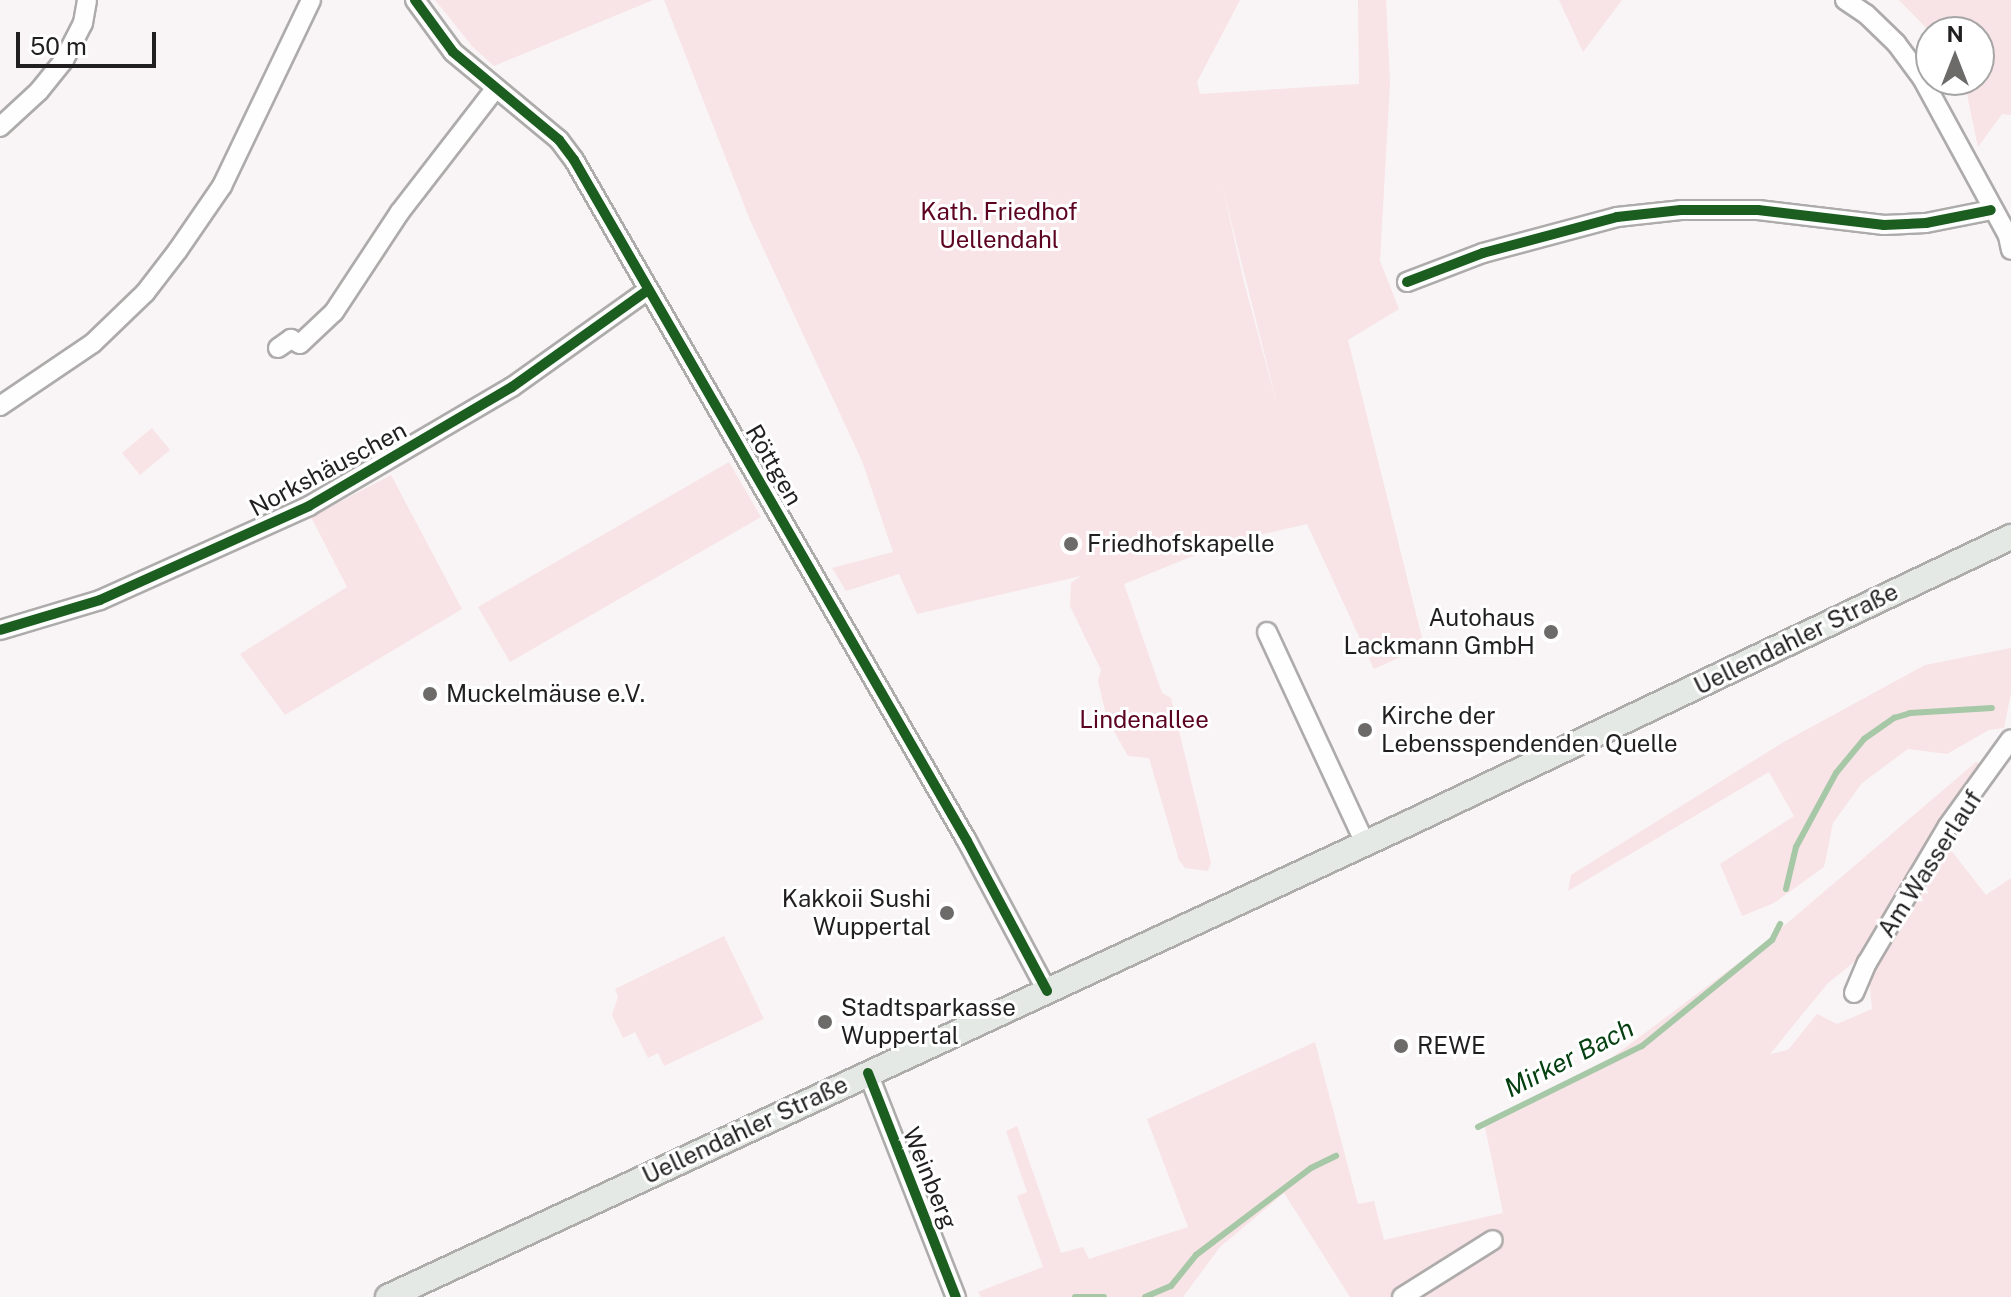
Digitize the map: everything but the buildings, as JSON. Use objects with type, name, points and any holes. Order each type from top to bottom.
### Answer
[{"type":"main road","name":"Uellendahler Straße","points":[[388,1297],[2010,541]]},
{"type":"street","points":[[0,127],[39,91],[64,60],[83,23],[87,0]]},
{"type":"street","points":[[0,406],[93,343],[145,293],[178,250],[222,186],[311,0]]},
{"type":"street","name":"Röttgen","points":[[415,0],[453,52],[559,140],[967,841],[1047,991]]},
{"type":"street","points":[[1845,0],[1866,14],[1896,43],[1922,78],[1991,210],[2008,236],[2011,250]]},
{"type":"street","points":[[278,348],[291,339],[300,344],[334,312],[400,212],[495,89]]},
{"type":"street","points":[[1407,282],[1483,253],[1617,217],[1681,210],[1758,210],[1884,225],[1926,223],[1991,210]]},
{"type":"street","name":"Norkshäuschen","points":[[0,630],[100,600],[309,506],[512,387],[648,290]]},
{"type":"street","points":[[1267,632],[1365,843]]},
{"type":"street","name":"Am Wasserlauf","points":[[1854,993],[1867,963],[1948,826],[2011,739]]},
{"type":"street","name":"Weinberg","points":[[868,1073],[956,1297]]},
{"type":"street","points":[[1402,1297],[1493,1240]]},
{"type":"green space","points":[[435,0],[653,0],[494,66],[472,46]]},
{"type":"green space","name":"Kath. Friedhof Uellendahl","points":[[664,0],[1240,0],[1197,82],[1200,94],[1359,84],[1358,0],[1386,0],[1390,83],[1380,261],[1399,309],[1348,340],[1424,646],[1374,669],[1307,524],[1225,543],[1124,584],[1162,693],[1171,698],[1211,863],[1208,871],[1185,868],[1179,860],[1149,758],[1128,756],[1107,719],[1098,681],[1101,670],[1070,606],[1071,583],[1081,576],[917,614],[899,574],[846,591],[832,568],[893,552],[862,461],[750,220]],"holes":[[[1222,185],[1276,401],[1244,282]]]},
{"type":"green space","points":[[1559,0],[1622,0],[1583,52]]},
{"type":"green space","points":[[1899,0],[2011,0],[2011,115],[2002,114],[1978,147],[1967,96],[1995,96],[1995,16],[1915,16]]},
{"type":"green space","points":[[152,428],[170,450],[140,475],[122,453]]},
{"type":"green space","points":[[729,462],[761,517],[510,662],[478,607]]},
{"type":"green space","points":[[391,475],[462,609],[285,715],[240,654],[347,587],[311,517]]},
{"type":"green space","points":[[2011,648],[2011,693],[2004,728],[1989,730],[1947,754],[1908,749],[1862,783],[1833,823],[1824,867],[1774,903],[1742,916],[1720,864],[1794,816],[1769,772],[1568,891],[1571,875],[1782,743],[1925,665]]},
{"type":"green space","points":[[1976,762],[1990,767],[1859,958],[1828,983],[1770,1054],[1788,1050],[1817,1014],[1837,1024],[1872,1009],[1869,976],[1943,840],[1986,895],[2011,878],[2011,1297],[1350,1297],[1284,1193],[1220,1247],[1183,1297],[981,1297],[978,1292],[1043,1267],[1017,1196],[1027,1192],[1006,1131],[1017,1126],[1061,1253],[1083,1247],[1089,1259],[1188,1227],[1147,1119],[1315,1042],[1358,1204],[1374,1201],[1384,1240],[1503,1213],[1485,1127],[1590,1074],[1757,949]]},
{"type":"green space","points":[[724,936],[764,1019],[664,1066],[658,1053],[648,1058],[635,1032],[623,1038],[612,1015],[618,997],[615,989]]},
{"type":"waterway","name":"Mirker Bach","points":[[1786,889],[1796,847],[1836,773],[1864,739],[1894,718],[1910,713],[1992,708]]},
{"type":"waterway","name":"Mirker Bach","points":[[1478,1127],[1642,1046],[1772,940],[1780,924]]},
{"type":"waterway","name":"Mirker Bach","points":[[1145,1297],[1171,1286],[1196,1255],[1311,1168],[1336,1156]]},
{"type":"waterway","name":"Mirker Bach","points":[[1075,1297],[1104,1297]]},
{"type":"cycle path","points":[[415,0],[453,52],[559,140],[574,160],[967,841],[1047,991]]},
{"type":"cycle path","points":[[1407,282],[1483,253],[1617,217],[1681,210],[1758,210],[1884,225],[1926,223],[1991,210]]},
{"type":"cycle path","points":[[0,630],[100,600],[309,506],[512,387],[648,290]]},
{"type":"cycle path","points":[[868,1073],[956,1297]]},
{"type":"place","name":"Friedhofskapelle","points":[[1071,544]]},
{"type":"place","name":"Autohaus Lackmann GmbH","points":[[1551,632]]},
{"type":"place","name":"Muckelmäuse e.V.","points":[[430,694]]},
{"type":"place","name":"Kirche der Lebensspendenden Quelle","points":[[1365,730]]},
{"type":"place","name":"Kakkoii Sushi Wuppertal","points":[[947,913]]},
{"type":"place","name":"Stadtsparkasse Wuppertal","points":[[825,1022]]},
{"type":"place","name":"REWE","points":[[1401,1046]]},
{"type":"park label","name":"Lindenallee","points":[[1144,720]]}]
